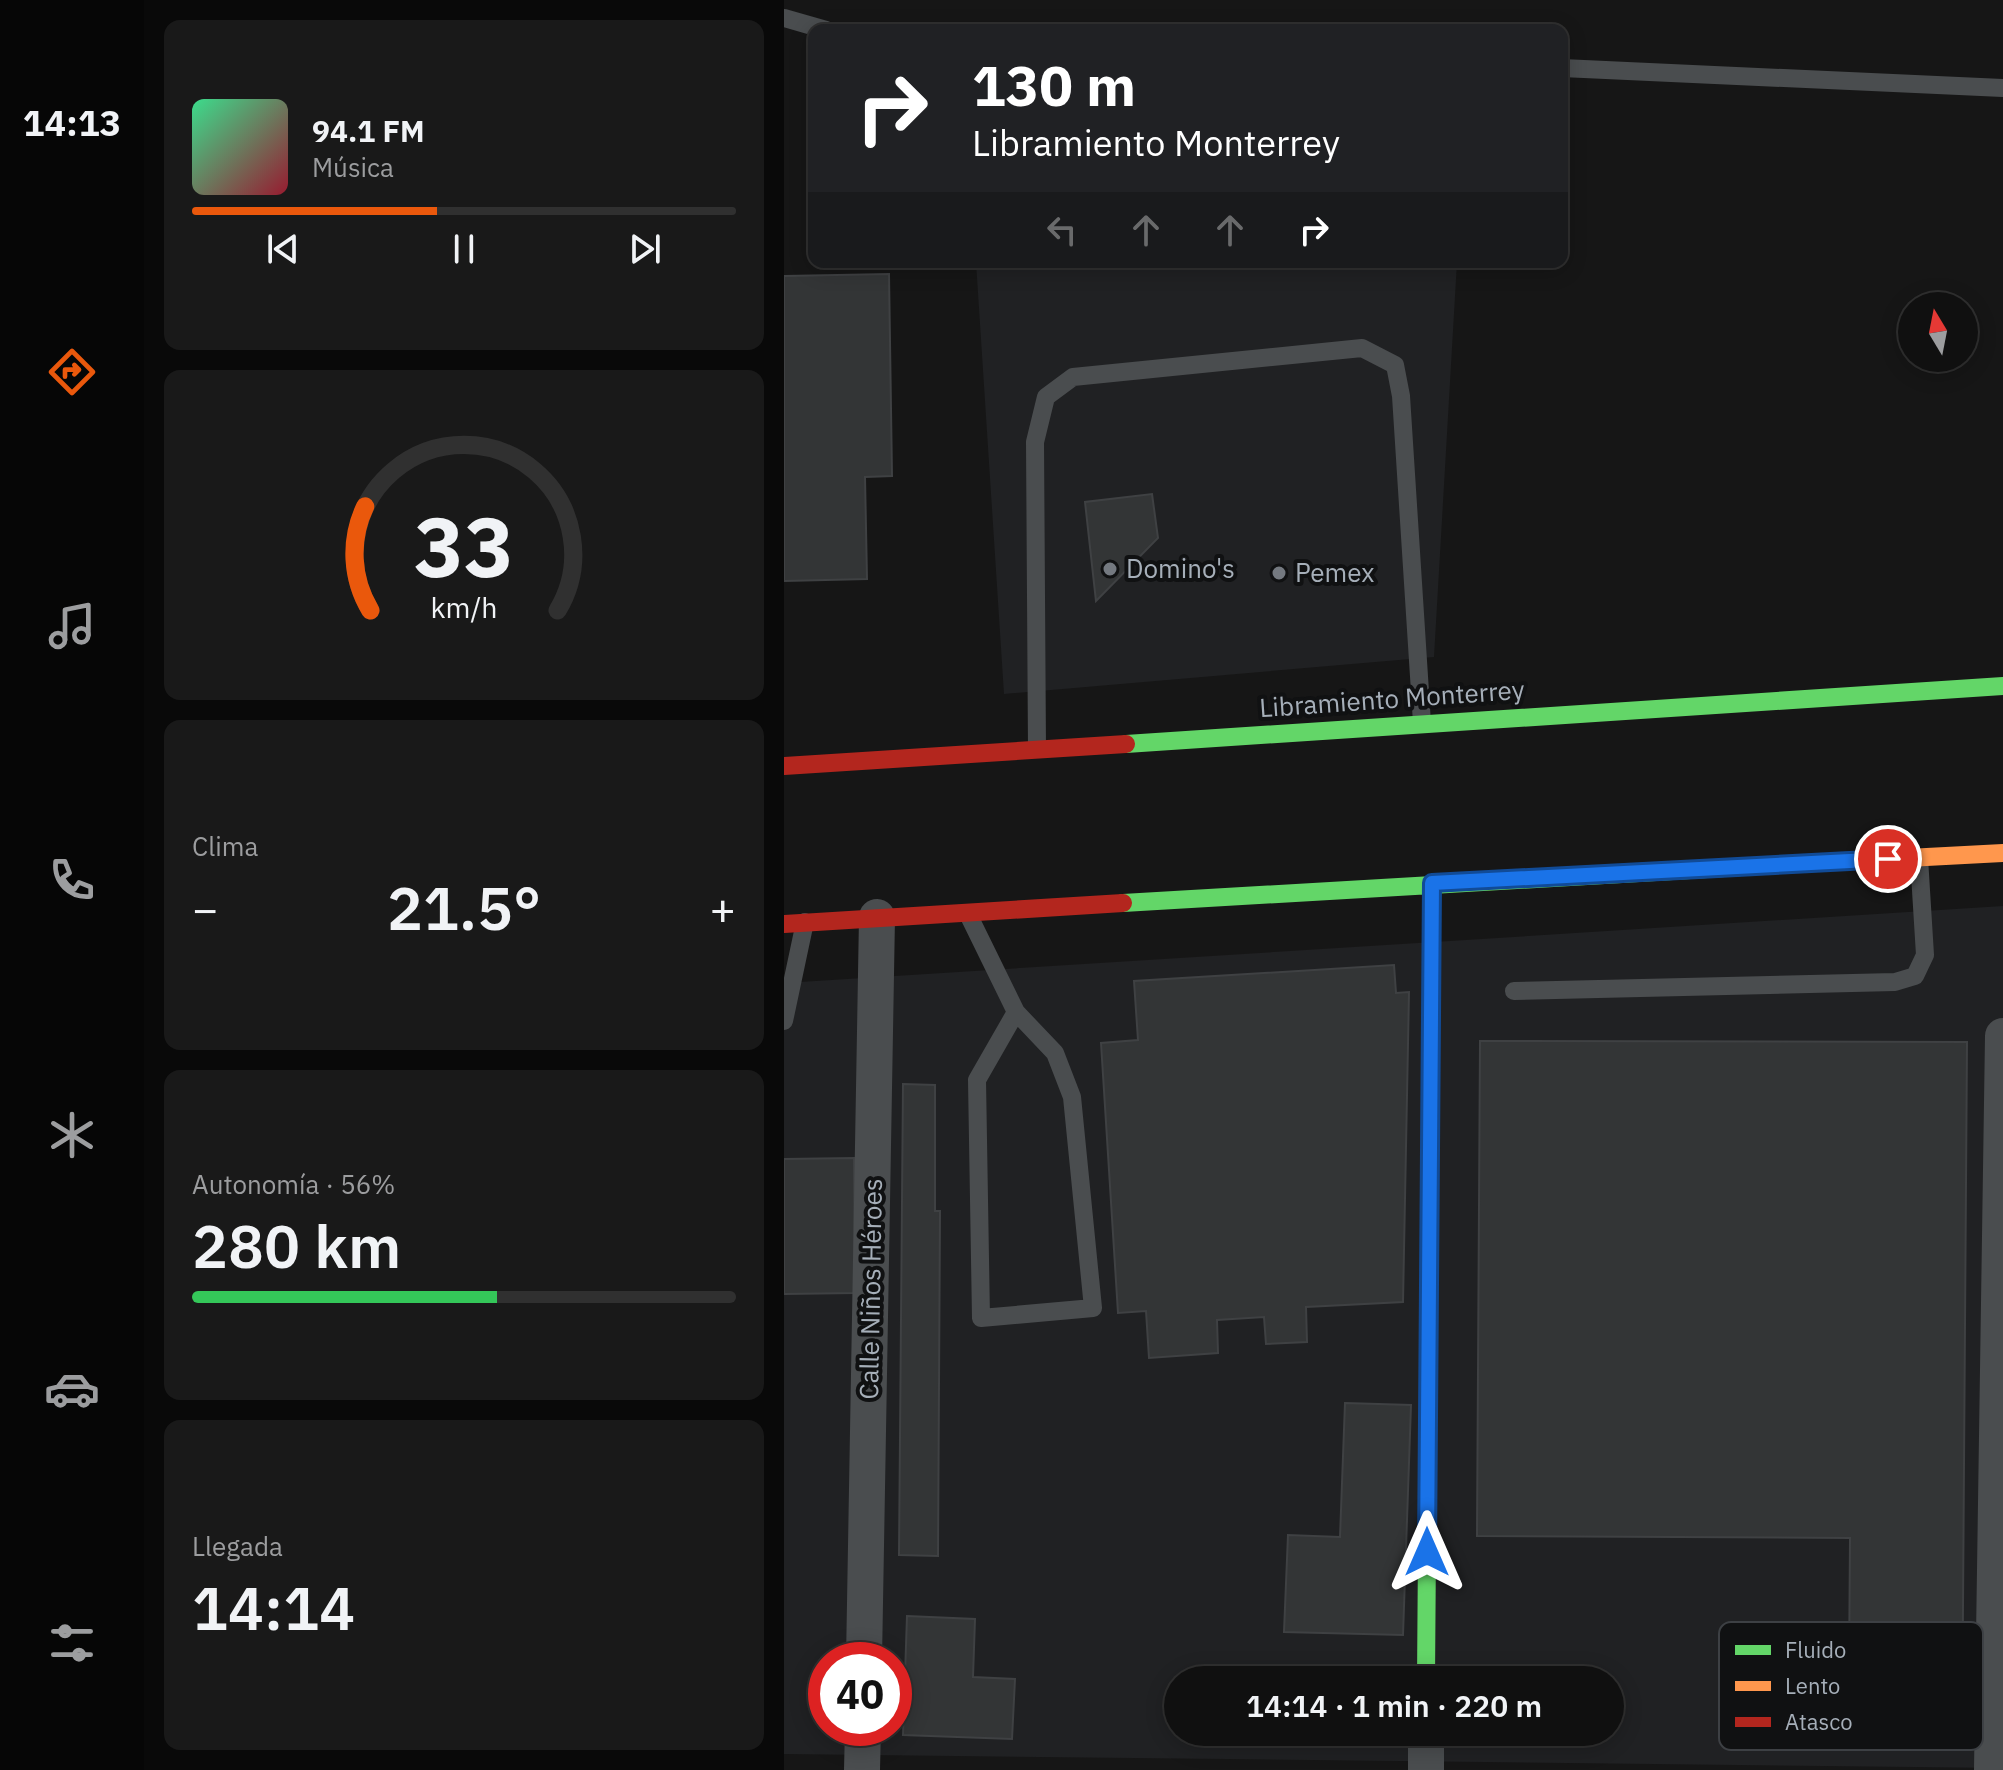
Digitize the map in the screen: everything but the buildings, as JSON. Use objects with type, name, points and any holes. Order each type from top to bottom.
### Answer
[{"type":"main road","name":"Libramiento Monterrey","points":[[784,766],[2003,686]]},
{"type":"main road","points":[[784,924],[1432,883],[2003,853]]},
{"type":"main road","points":[[1426,1666],[1432,883]]},
{"type":"street","name":"Calle Niños Héroes","points":[[864,1642],[877,917]]},
{"type":"street","points":[[1992,1770],[2003,1036]]},
{"type":"street","points":[[862,1770],[863,1746]]},
{"type":"street","points":[[1426,1746],[1426,1770]]},
{"type":"lane","points":[[784,18],[808,25]]},
{"type":"lane","points":[[1568,68],[2003,88]]},
{"type":"lane","points":[[1037,749],[1035,442],[1046,397],[1073,377],[1362,348],[1395,365],[1401,396],[1422,723]]},
{"type":"lane","points":[[1514,991],[1895,982],[1915,976],[1925,955],[1919,858]]},
{"type":"lane","points":[[967,913],[1016,1012],[1055,1053],[1072,1097],[1093,1308],[981,1318],[977,1080],[1016,1012]]},
{"type":"lane","points":[[784,1021],[805,922]]},
{"type":"shaded area","points":[[976,268],[1457,268],[1434,657],[1004,694]]},
{"type":"shaded area","points":[[2003,906],[2003,1768],[784,1754],[784,983]]},
{"type":"traffic: fast","points":[[1126,744],[2003,686]]},
{"type":"traffic: fast","points":[[1123,903],[1793,864]]},
{"type":"traffic: fast","points":[[1426,1666],[1432,883]]},
{"type":"traffic: slow","points":[[1793,864],[2003,853]]},
{"type":"traffic: jam","points":[[784,766],[1126,744]]},
{"type":"traffic: jam","points":[[784,924],[1123,903]]},
{"type":"place","name":"Domino's","points":[[1110,569]]},
{"type":"place","name":"Pemex","points":[[1279,573]]},
{"type":"route","points":[[1427,1552],[1432,883],[1888,859]]}]
